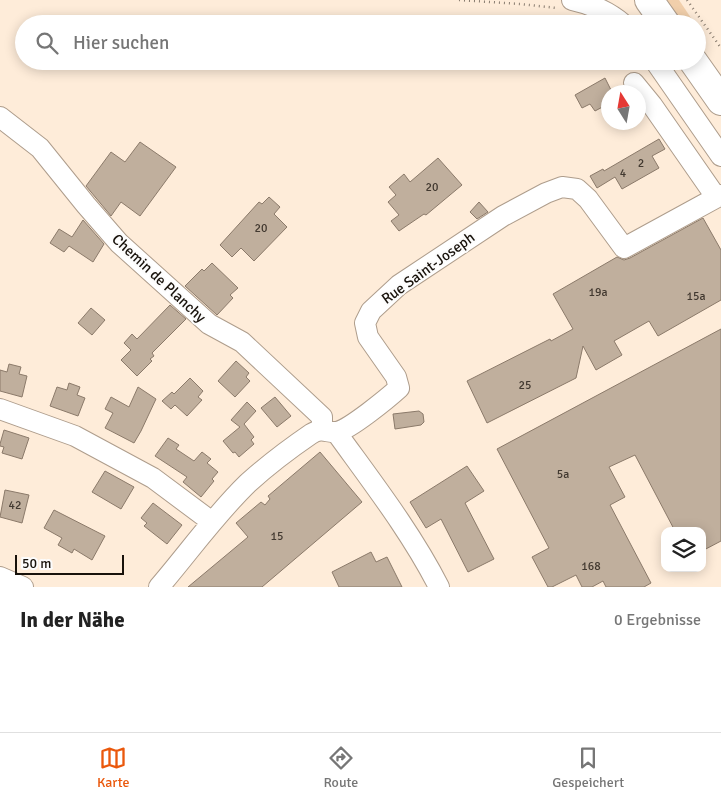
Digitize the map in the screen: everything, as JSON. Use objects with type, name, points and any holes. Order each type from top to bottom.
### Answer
[{"type":"highway","points":[[649,0],[660,15]]},
{"type":"highway","points":[[699,70],[721,101]]},
{"type":"street","points":[[566,4],[594,6],[610,15]]},
{"type":"street","points":[[661,70],[721,156]]},
{"type":"street","points":[[634,83],[719,196]]},
{"type":"street","name":"Chemin de Planchy","points":[[0,117],[40,148],[119,243],[209,324],[242,342],[322,417],[329,431],[391,509],[428,566],[439,587]]},
{"type":"street","name":"Rue Saint-Joseph","points":[[159,587],[212,522],[248,483],[280,456],[314,432],[346,428],[399,388],[396,377],[368,336],[365,323],[371,311],[399,285],[503,216],[546,193],[562,187],[578,189],[588,199],[624,248],[719,196]]},
{"type":"street","points":[[0,409],[75,436],[153,478],[212,522]]},
{"type":"street","points":[[0,577],[23,587]]},
{"type":"path","points":[[459,0],[520,4],[566,4]]},
{"type":"path","points":[[687,0],[698,15]]},
{"type":"path","points":[[706,27],[721,48]]},
{"type":"shaded area","points":[[664,0],[679,0],[689,15],[675,15]]},
{"type":"building","points":[[605,78],[608,85],[601,85],[601,108],[595,111],[590,104],[582,108],[575,95]]},
{"type":"building","points":[[659,139],[665,149],[652,156],[659,168],[622,189],[615,177],[597,188],[590,176],[603,169],[604,171]]},
{"type":"building","points":[[140,142],[176,167],[140,216],[121,202],[111,216],[86,186],[111,152],[125,162]]},
{"type":"building","points":[[438,158],[462,185],[426,215],[424,214],[399,231],[391,221],[399,215],[388,202],[396,195],[389,187],[404,174],[410,182]]},
{"type":"building","points":[[269,197],[280,207],[274,214],[287,227],[254,261],[241,248],[232,257],[220,245],[259,202],[262,204]]},
{"type":"building","points":[[479,202],[488,212],[477,219],[470,212]]},
{"type":"building","points":[[703,218],[721,250],[721,300],[658,336],[649,321],[614,341],[622,355],[596,370],[583,346],[576,378],[487,423],[467,381],[573,329],[553,294],[617,257],[624,260],[630,258]]},
{"type":"building","points":[[83,220],[104,244],[93,262],[69,246],[64,252],[50,243],[59,229],[72,237]]},
{"type":"building","points":[[212,263],[238,288],[230,295],[233,298],[217,315],[185,286],[202,269],[204,271]]},
{"type":"building","points":[[170,305],[186,319],[152,353],[154,356],[150,359],[152,361],[137,376],[121,360],[131,350],[124,343],[132,334],[137,339]]},
{"type":"building","points":[[91,308],[105,320],[92,335],[78,323]]},
{"type":"building","points":[[721,329],[721,541],[706,549],[706,527],[673,527],[635,455],[609,467],[625,497],[610,505],[651,583],[644,587],[606,587],[603,581],[592,587],[582,587],[576,575],[552,587],[548,587],[532,557],[549,548],[497,449]]},
{"type":"building","points":[[236,361],[249,373],[246,377],[250,381],[235,397],[218,381]]},
{"type":"building","points":[[9,364],[21,367],[19,374],[27,376],[22,397],[0,391],[0,370],[7,372]]},
{"type":"building","points":[[190,378],[203,391],[198,397],[202,400],[187,416],[175,405],[171,409],[162,401],[172,392],[174,394]]},
{"type":"building","points":[[69,383],[80,387],[77,395],[85,398],[78,416],[50,406],[57,387],[67,390]]},
{"type":"building","points":[[138,387],[156,399],[134,443],[105,428],[113,413],[105,409],[111,397],[129,407]]},
{"type":"building","points":[[275,397],[291,416],[277,427],[261,408]]},
{"type":"building","points":[[247,402],[256,411],[244,424],[254,437],[251,440],[254,444],[239,457],[223,441],[240,427],[231,420]]},
{"type":"building","points":[[419,411],[423,414],[424,422],[421,425],[395,429],[393,414]]},
{"type":"building","points":[[4,430],[29,438],[22,459],[2,453],[4,447],[0,446],[0,444]]},
{"type":"building","points":[[168,438],[179,445],[176,449],[194,461],[202,452],[211,459],[207,463],[218,472],[212,479],[214,481],[201,497],[183,482],[187,477],[155,456]]},
{"type":"building","points":[[320,452],[362,502],[262,587],[188,587],[248,537],[236,523],[261,502],[265,505],[270,499],[268,496]]},
{"type":"building","points":[[467,466],[484,491],[465,503],[494,559],[468,572],[441,519],[426,528],[410,502]]},
{"type":"building","points":[[105,471],[134,487],[121,509],[92,492]]},
{"type":"building","points":[[5,490],[29,495],[22,523],[0,517]]},
{"type":"building","points":[[153,503],[182,525],[167,544],[144,526],[147,523],[141,518]]},
{"type":"building","points":[[54,510],[105,536],[92,560],[74,549],[72,553],[58,545],[62,538],[44,528]]},
{"type":"building","points":[[371,552],[376,562],[387,557],[402,587],[339,587],[332,572]]}]
